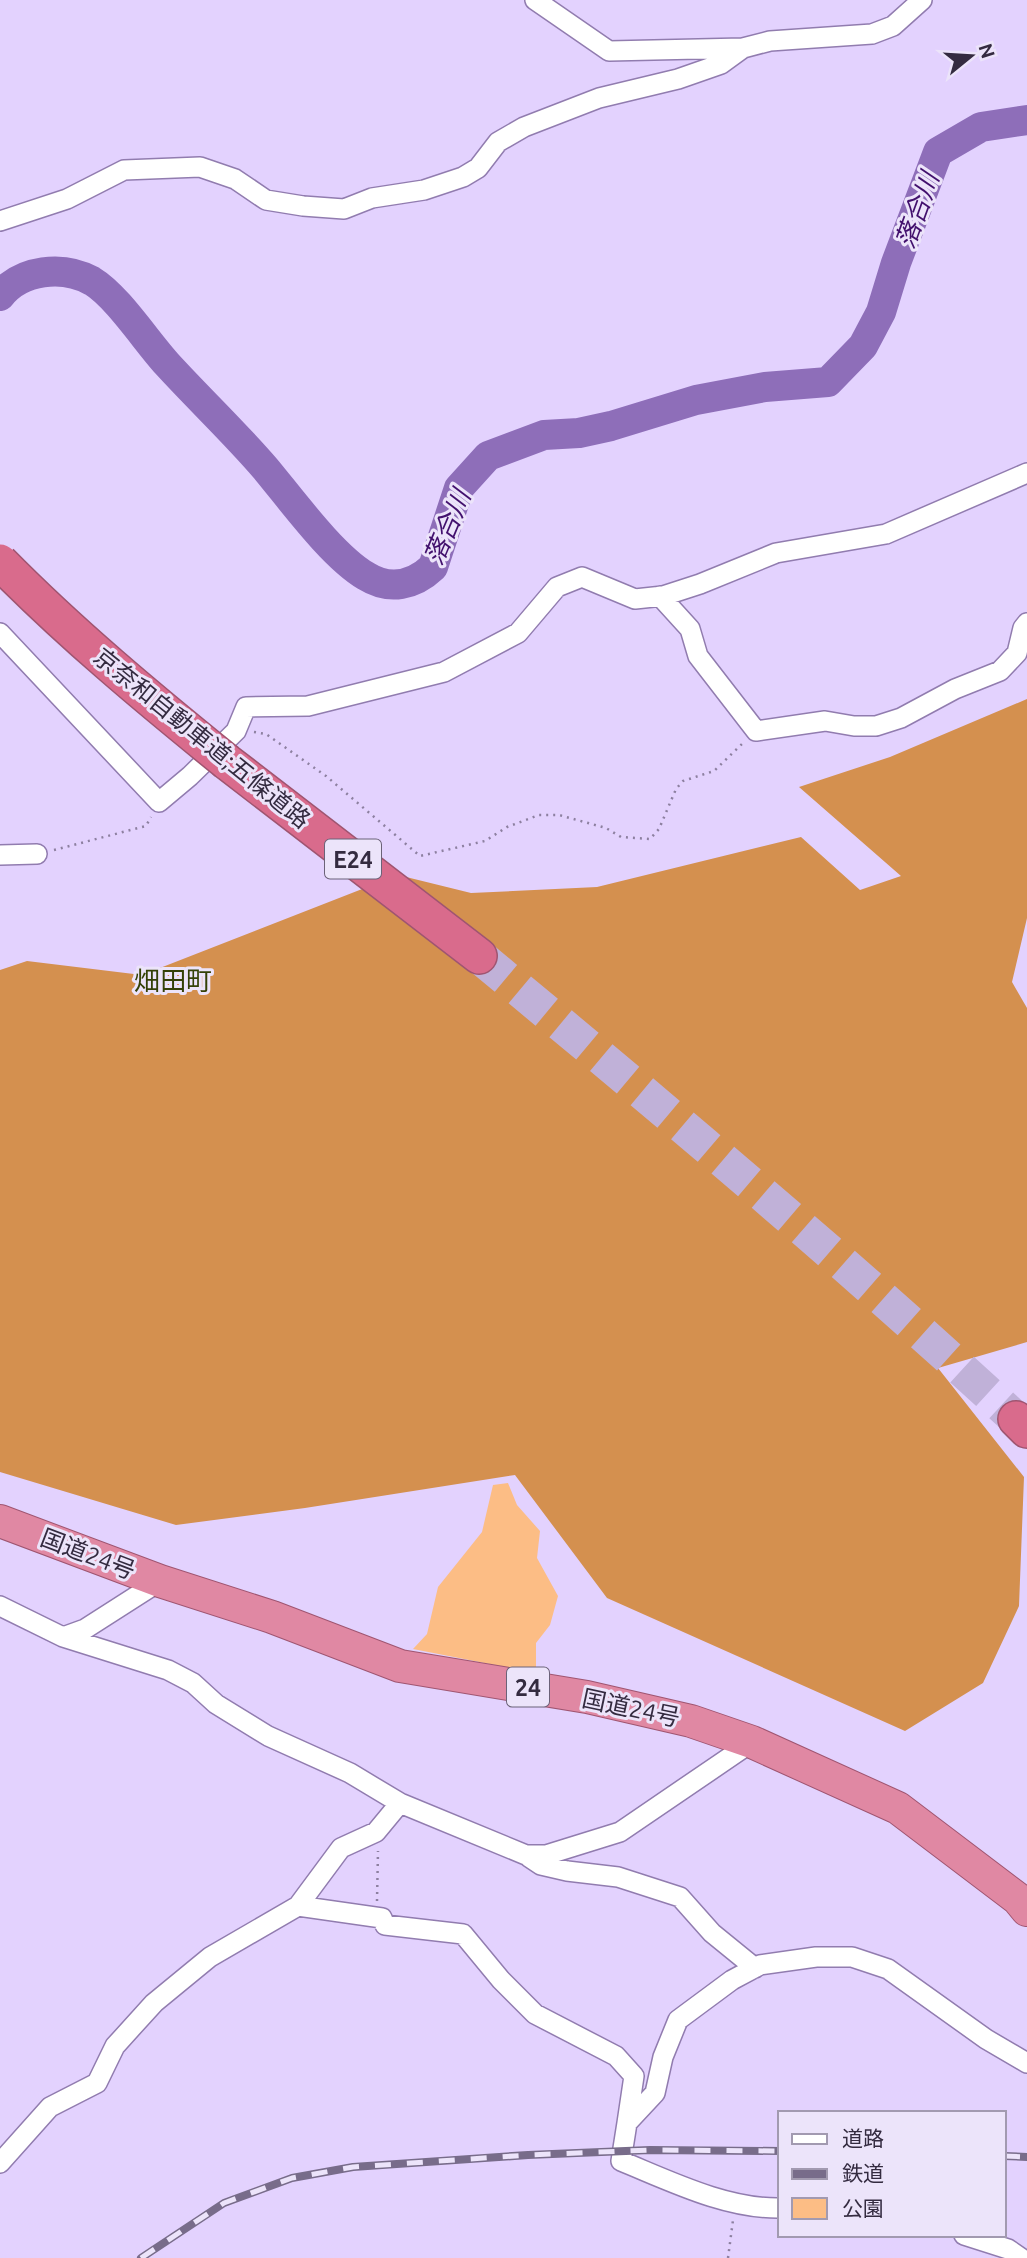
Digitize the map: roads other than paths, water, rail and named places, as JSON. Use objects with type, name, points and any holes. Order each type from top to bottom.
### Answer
[{"type":"highway","name":"京奈和自動車道;五條道路","points":[[0,562],[53,615],[138,690],[232,746],[479,956]]},
{"type":"highway","name":"国道24号","points":[[0,1521],[160,1581],[272,1617],[400,1666],[587,1697],[691,1721],[752,1742],[898,1808],[1018,1899],[1027,1910]]},
{"type":"street","points":[[535,0],[609,51],[743,48],[770,41],[872,34],[892,26],[922,0]]},
{"type":"street","points":[[0,220],[67,199],[124,170],[151,168],[200,167],[235,179],[265,200],[344,209],[372,198],[424,190],[463,177],[478,168],[498,142],[524,127],[599,98],[678,79],[721,64],[743,48]]},
{"type":"street","points":[[0,633],[159,802],[232,746],[246,707],[308,706],[444,671],[519,633],[557,587],[582,577],[635,599],[660,596],[700,584],[776,553],[886,534],[1027,473]]},
{"type":"street","points":[[660,596],[690,629],[698,656],[756,731],[825,722],[876,726],[901,718],[955,689],[1000,671],[1017,653],[1023,628],[1027,623]]},
{"type":"street","points":[[0,855],[37,854]]},
{"type":"street","points":[[63,1637],[85,1629],[160,1581]]},
{"type":"street","points":[[0,1606],[63,1637],[169,1670],[193,1683],[216,1704],[268,1737],[351,1773],[400,1803],[526,1855],[541,1865],[618,1877],[680,1897],[712,1933],[755,1968]]},
{"type":"street","points":[[526,1855],[546,1855],[620,1832],[752,1742]]},
{"type":"street","points":[[0,2164],[50,2108],[97,2082],[115,2046],[154,2003],[210,1956],[298,1906],[322,1870],[341,1848],[376,1832],[400,1803]]},
{"type":"street","points":[[298,1906],[382,1918],[385,1925],[463,1934],[501,1980],[535,2014],[616,2056],[634,2076],[621,2161],[722,2199],[778,2208]]},
{"type":"street","points":[[627,2123],[655,2093],[663,2057],[678,2020],[732,1980],[755,1968],[816,1957],[852,1957],[888,1969],[986,2039],[1027,2063]]},
{"type":"street","points":[[970,2237],[1009,2249],[1021,2258]]},
{"type":"waterway","name":"落合川","points":[[0,296],[19,280],[43,272],[81,276],[102,288],[340,555],[375,581],[401,584],[418,578],[433,567],[459,488],[488,456],[544,435],[579,433],[611,426],[696,400],[765,387],[828,382],[863,346],[881,312],[896,263],[938,152],[981,127],[1027,120]]},
{"type":"tunnel","points":[[479,956],[818,1242],[1016,1419]]},
{"type":"railway","points":[[141,2258],[224,2203],[292,2178],[353,2167],[650,2150],[778,2151]]},
{"type":"railway","points":[[1006,2156],[1027,2157]]},
{"type":"district","name":"畑田町","points":[[173,980]]}]
